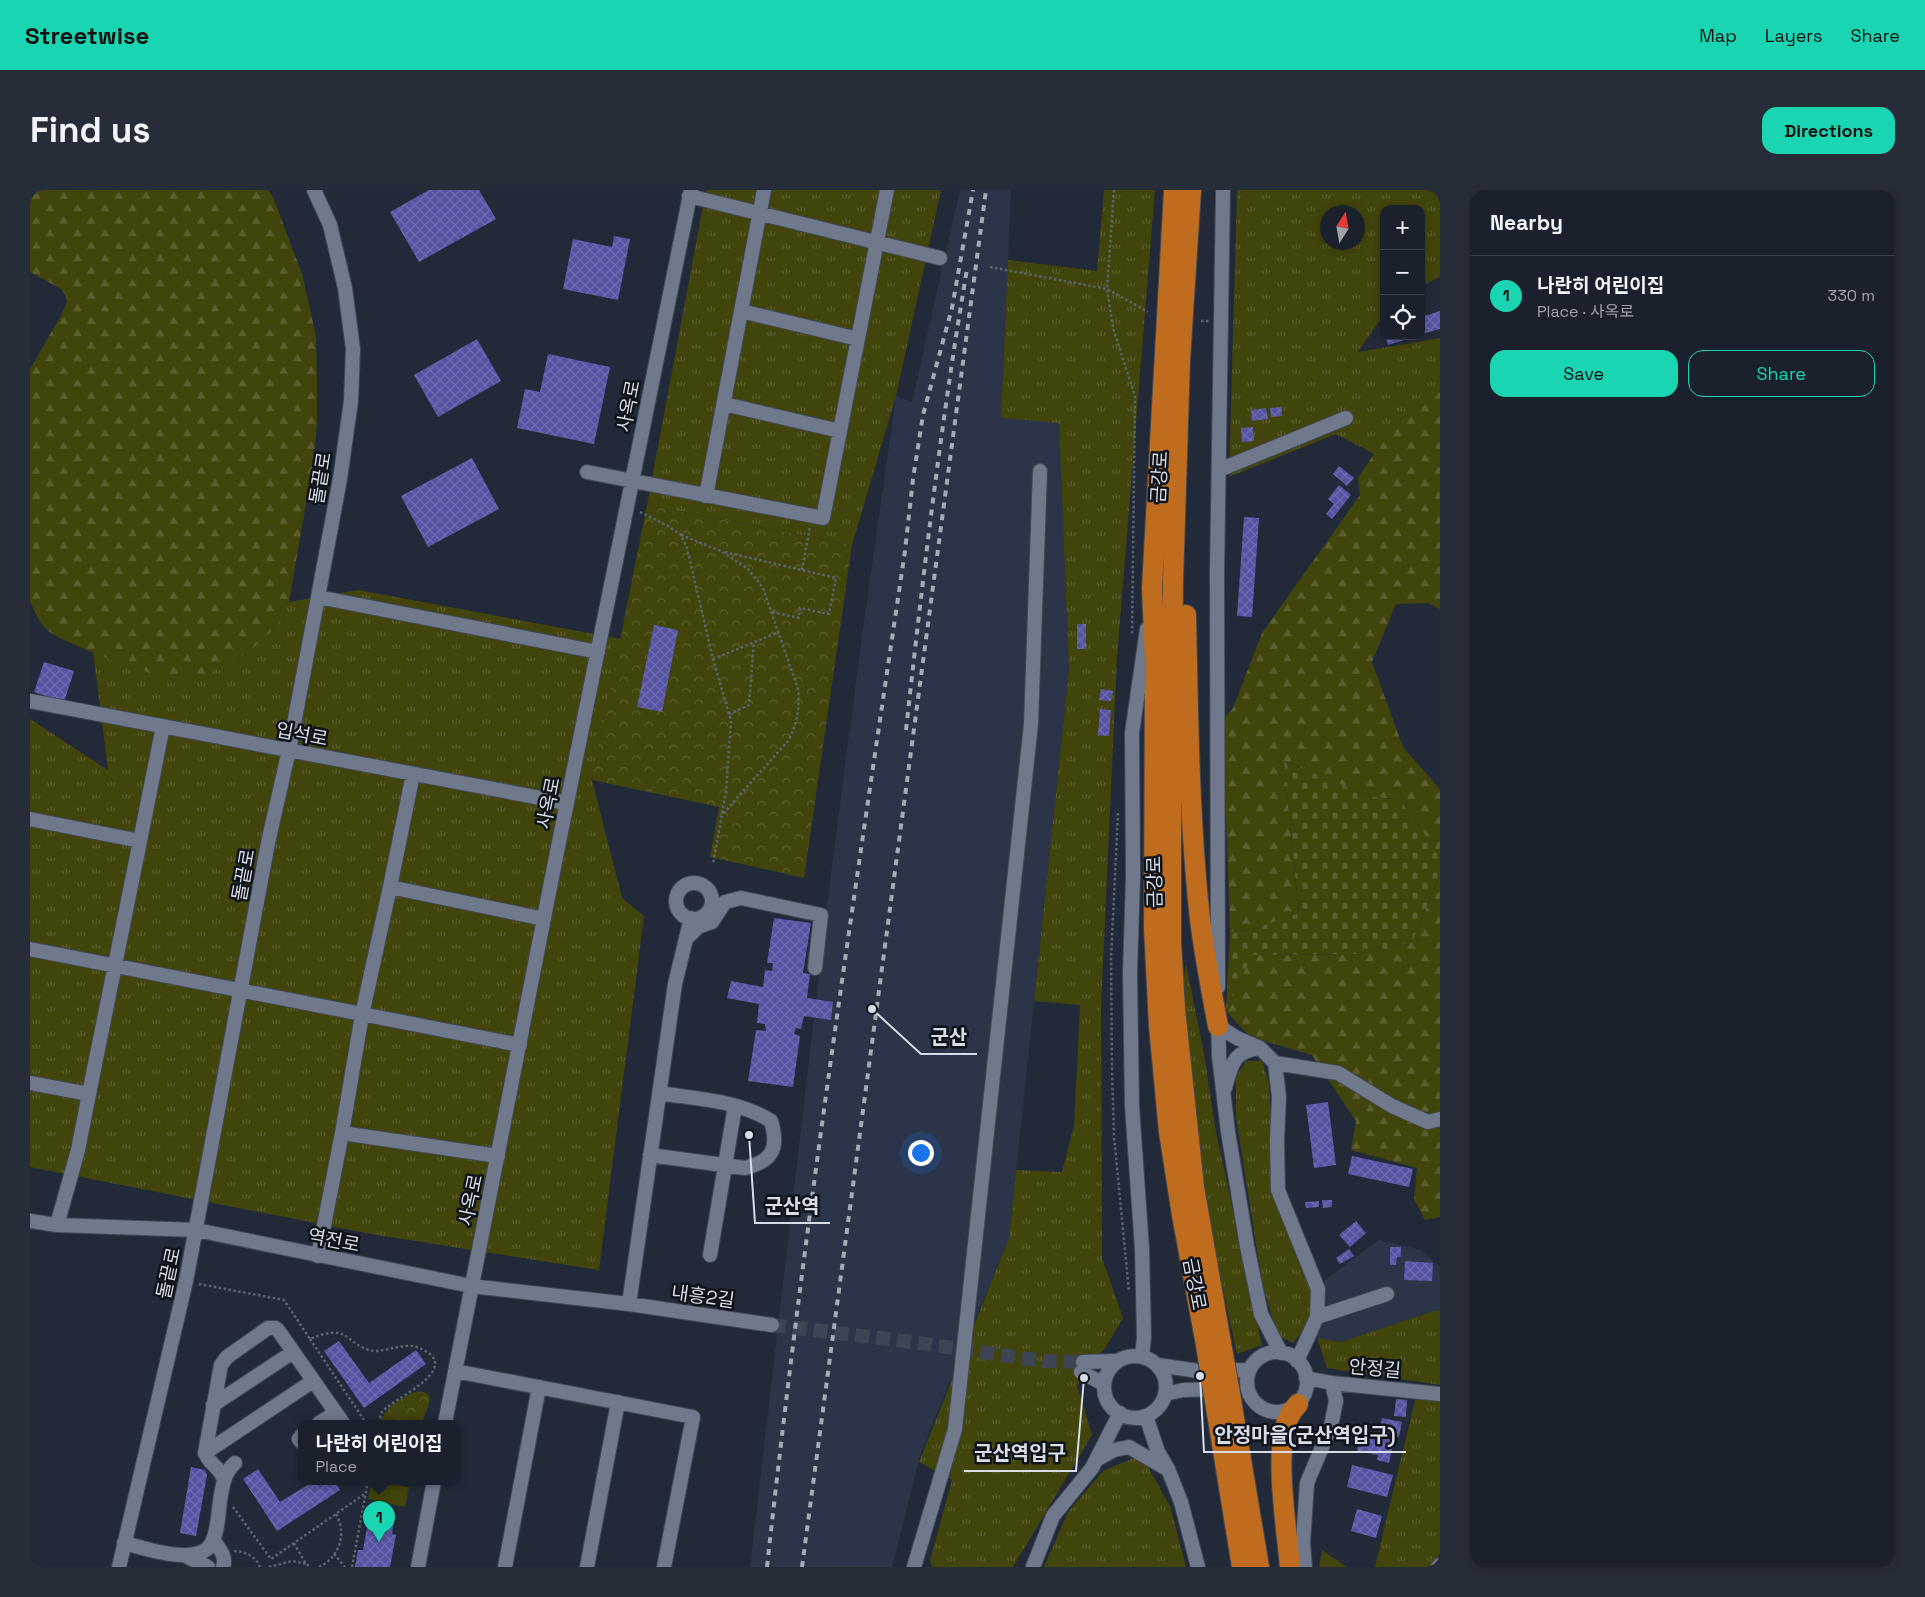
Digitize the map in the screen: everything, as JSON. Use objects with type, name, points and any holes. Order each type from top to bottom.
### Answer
[{"type":"highway","name":"금강로","points":[[1174,190],[1152,588],[1155,661],[1154,928],[1159,1026],[1169,1132],[1182,1215],[1214,1344],[1231,1393],[1259,1567]]},
{"type":"highway","name":"금강로","points":[[1192,190],[1180,360],[1171,683],[1171,942],[1174,1010],[1214,1344]]},
{"type":"highway","points":[[1183,326],[1183,513],[1188,765],[1200,912],[1218,1026]]},
{"type":"highway","name":"금강로","points":[[1231,1393],[1242,1567]]},
{"type":"highway","points":[[1290,1567],[1281,1466],[1283,1436],[1288,1417],[1298,1404]]},
{"type":"street","name":"돌끝로","points":[[119,1567],[186,1282],[268,843],[318,597],[351,400],[353,349],[345,288],[330,225],[314,190]]},
{"type":"street","points":[[706,496],[764,190]]},
{"type":"street","points":[[587,472],[823,518],[887,190]]},
{"type":"street","points":[[1223,190],[1219,470],[1219,1056],[1228,1132],[1261,1314],[1281,1353]]},
{"type":"street","points":[[690,193],[760,214],[940,258]]},
{"type":"street","name":"사옥로","points":[[446,1420],[690,193]]},
{"type":"street","points":[[741,311],[858,339]]},
{"type":"street","points":[[724,404],[840,431]]},
{"type":"street","points":[[1219,470],[1346,418]]},
{"type":"street","points":[[914,1567],[955,1428],[1031,724],[1040,471]]},
{"type":"street","points":[[1142,1357],[1144,1337],[1142,1249],[1132,1106],[1130,973],[1133,877],[1132,733],[1152,588]]},
{"type":"street","points":[[318,597],[598,652]]},
{"type":"street","name":"입석로","points":[[30,701],[567,803]]},
{"type":"street","points":[[57,1225],[78,1150],[163,726]]},
{"type":"street","points":[[318,1256],[342,1133],[362,1015],[414,774]]},
{"type":"street","points":[[30,819],[140,841]]},
{"type":"street","points":[[390,887],[544,919]]},
{"type":"street","points":[[686,939],[698,927],[712,922],[725,902],[741,898],[822,915],[815,968]]},
{"type":"street","points":[[629,1304],[675,984],[690,918]]},
{"type":"street","points":[[30,949],[520,1045]]},
{"type":"street","points":[[1218,1026],[1236,1038],[1260,1048],[1275,1063],[1338,1073],[1392,1106],[1428,1122],[1440,1119]]},
{"type":"street","points":[[1223,1092],[1231,1067],[1237,1056],[1246,1050],[1260,1048]]},
{"type":"street","points":[[1275,1063],[1279,1098],[1277,1140],[1278,1190],[1318,1290],[1317,1316],[1297,1361]]},
{"type":"street","points":[[30,1082],[89,1094]]},
{"type":"street","points":[[650,1155],[745,1168],[758,1165],[767,1159],[773,1150],[776,1136],[771,1121],[756,1112],[735,1106],[659,1093]]},
{"type":"street","points":[[710,1255],[735,1106]]},
{"type":"street","points":[[342,1133],[498,1156]]},
{"type":"street","name":"역전로","points":[[30,1221],[57,1225],[196,1230],[471,1286],[629,1304]]},
{"type":"street","points":[[1317,1316],[1387,1294]]},
{"type":"street","name":"내흥2길","points":[[629,1304],[772,1325]]},
{"type":"street","points":[[223,1486],[223,1475],[208,1460],[205,1453],[222,1361],[264,1330],[272,1327],[275,1328],[339,1418]]},
{"type":"street","points":[[213,1405],[293,1352]]},
{"type":"street","points":[[1165,1394],[1183,1390],[1219,1388],[1231,1393],[1252,1400],[1259,1407],[1269,1411],[1284,1411],[1298,1404],[1306,1387],[1306,1378],[1303,1369],[1290,1356],[1281,1353],[1271,1353],[1262,1356],[1254,1362],[1249,1370],[1247,1380],[1231,1393]]},
{"type":"street","points":[[1104,1384],[1082,1367],[1116,1361],[1130,1356],[1150,1359],[1158,1365],[1164,1374],[1166,1384],[1162,1403],[1155,1412],[1135,1418],[1120,1413],[1109,1404],[1104,1384],[1106,1374],[1116,1361]]},
{"type":"street","points":[[1158,1365],[1198,1371],[1249,1370]]},
{"type":"street","points":[[455,1371],[693,1417],[664,1567]]},
{"type":"street","name":"안정길","points":[[1306,1378],[1332,1383],[1440,1394]]},
{"type":"street","points":[[205,1453],[313,1381]]},
{"type":"street","points":[[1305,1567],[1303,1544],[1307,1482],[1331,1426],[1336,1401],[1332,1383]]},
{"type":"street","points":[[505,1567],[539,1387]]},
{"type":"street","points":[[587,1567],[618,1402]]},
{"type":"street","points":[[1033,1567],[1053,1516],[1096,1460],[1120,1413]]},
{"type":"street","points":[[1146,1416],[1158,1452],[1168,1469],[1181,1502],[1198,1567]]},
{"type":"street","points":[[1096,1460],[1114,1450],[1129,1447],[1168,1469]]},
{"type":"street","points":[[188,1557],[204,1552],[209,1548],[213,1539],[223,1486],[230,1467],[234,1464]]},
{"type":"street","points":[[418,1567],[433,1485]]},
{"type":"street","points":[[213,1539],[223,1561]]},
{"type":"street","points":[[124,1543],[188,1557],[208,1567]]},
{"type":"path","points":[[990,267],[1107,289],[1148,312]]},
{"type":"path","points":[[627,506],[681,534],[721,551],[836,578],[828,614],[800,608],[799,618],[772,612]]},
{"type":"path","points":[[802,570],[812,516]]},
{"type":"path","points":[[681,534],[687,548],[713,659],[729,714],[730,740],[726,791],[713,864]]},
{"type":"path","points":[[721,551],[748,569],[763,588],[798,688],[800,703],[795,728],[788,741],[722,816]]},
{"type":"path","points":[[713,659],[779,632]]},
{"type":"path","points":[[729,714],[749,705],[754,643]]},
{"type":"path","points":[[186,1282],[284,1300],[364,1420]]},
{"type":"path","points":[[310,1339],[338,1332],[348,1336],[368,1350],[380,1351],[411,1346],[420,1348],[434,1358],[434,1367],[430,1376],[382,1412],[379,1420]]},
{"type":"path","points":[[352,1567],[367,1485]]},
{"type":"path","points":[[223,1486],[271,1559],[270,1566],[292,1561],[311,1567]]},
{"type":"path","points":[[271,1559],[366,1493]]},
{"type":"path","points":[[319,1567],[328,1561],[339,1546],[342,1530],[336,1514]]},
{"type":"path","points":[[294,1543],[306,1564]]},
{"type":"path","points":[[223,1561],[230,1552],[243,1552],[253,1556],[260,1567]]},
{"type":"path","points":[[334,1554],[345,1567]]},
{"type":"shaded area","points":[[960,190],[1011,190],[1001,417],[1059,422],[1069,670],[1009,1238],[920,1455],[892,1567],[750,1567],[829,889],[896,396],[912,402]]},
{"type":"shaded area","points":[[1379,1240],[1421,1250],[1440,1267],[1440,1310],[1432,1311],[1341,1342],[1317,1338],[1325,1280]]},
{"type":"green space","points":[[30,190],[268,190],[273,197],[302,274],[316,336],[317,425],[313,463],[289,602],[282,617],[262,641],[236,660],[207,673],[179,679],[168,678],[90,651],[47,630],[39,620],[30,601],[30,369],[67,302],[66,296],[61,289],[30,272]]},
{"type":"green space","points":[[706,190],[941,190],[896,396],[852,545],[647,505]]},
{"type":"green space","points":[[1104,190],[1155,190],[1117,657],[1101,1007],[1102,1258],[1123,1318],[1105,1348],[1077,1386],[1092,1435],[1013,1567],[932,1567],[930,1561],[952,1480],[919,1462],[1009,1238],[1016,1170],[1062,1172],[1074,1126],[1080,1005],[1034,1001],[1069,670],[1059,423],[1001,418],[1008,260],[1097,271]]},
{"type":"green space","points":[[1237,190],[1440,190],[1440,277],[1425,284],[1425,205],[1380,205],[1380,320],[1358,352],[1440,338],[1440,392],[1393,425],[1374,454],[1336,434],[1229,477]]},
{"type":"green space","points":[[1440,392],[1440,609],[1428,603],[1396,604],[1372,662],[1403,747],[1440,789],[1440,856],[1400,800],[1368,796],[1284,761],[1299,914],[1253,929],[1230,932],[1223,720],[1233,708],[1262,633],[1360,495],[1358,478],[1393,425]]},
{"type":"green space","points":[[647,505],[852,545],[804,878],[710,857],[719,807],[592,780]]},
{"type":"green space","points":[[358,590],[621,639],[592,780],[622,898],[644,916],[599,1270],[371,1234],[30,1167],[30,719],[108,770],[93,652],[176,679],[238,658],[273,630],[289,602]]},
{"type":"green space","points":[[1284,761],[1368,796],[1400,800],[1440,856],[1440,875],[1412,942],[1360,954],[1252,955],[1226,1011],[1230,932],[1253,929],[1299,913]]},
{"type":"green space","points":[[1440,876],[1440,1217],[1425,1220],[1414,1199],[1417,1168],[1351,1150],[1356,1121],[1312,1055],[1250,1037],[1226,1011],[1251,955],[1360,954],[1412,942]]},
{"type":"green space","points":[[1186,964],[1204,1054],[1215,1127],[1262,1345],[1237,1354],[1207,1216],[1181,994]]},
{"type":"green space","points":[[1246,1061],[1262,1061],[1269,1083],[1274,1186],[1314,1290],[1311,1321],[1293,1343],[1277,1335],[1262,1282],[1236,1116],[1236,1077]]},
{"type":"green space","points":[[1440,1310],[1440,1385],[1327,1368],[1317,1338],[1341,1342]]},
{"type":"green space","points":[[419,1391],[429,1396],[429,1404],[423,1420],[381,1420],[390,1407]]},
{"type":"green space","points":[[1415,1400],[1440,1400],[1440,1554],[1429,1567],[1375,1567]]},
{"type":"green space","points":[[1141,1455],[1170,1506],[1186,1567],[1044,1567],[1068,1512],[1103,1471]]},
{"type":"green space","points":[[371,1485],[409,1487],[405,1507],[368,1499]]},
{"type":"green space","points":[[1322,1550],[1347,1567],[1319,1567]]},
{"type":"building","points":[[429,190],[479,190],[496,219],[419,262],[390,212]]},
{"type":"building","points":[[614,236],[630,239],[618,300],[563,289],[573,239],[612,247]]},
{"type":"building","points":[[1440,311],[1440,329],[1425,333],[1425,316]]},
{"type":"building","points":[[477,339],[501,381],[438,417],[414,375]]},
{"type":"building","points":[[1386,340],[1404,340],[1388,345]]},
{"type":"building","points":[[548,354],[610,367],[594,444],[517,428],[525,389],[540,392]]},
{"type":"building","points":[[1281,407],[1282,416],[1271,417],[1270,408]]},
{"type":"building","points":[[1266,408],[1268,419],[1252,421],[1251,410]]},
{"type":"building","points":[[1253,427],[1254,441],[1242,442],[1241,428]]},
{"type":"building","points":[[472,458],[499,509],[428,547],[401,496]]},
{"type":"building","points":[[1339,466],[1354,478],[1347,486],[1333,474]]},
{"type":"building","points":[[1339,485],[1351,495],[1332,519],[1326,514],[1334,504],[1328,499]]},
{"type":"building","points":[[1244,517],[1259,518],[1252,617],[1237,616]]},
{"type":"building","points":[[1077,624],[1086,624],[1086,649],[1077,649]]},
{"type":"building","points":[[654,625],[678,630],[662,712],[637,707]]},
{"type":"building","points":[[44,662],[74,671],[64,702],[34,692]]},
{"type":"building","points":[[1101,689],[1113,691],[1111,701],[1099,700]]},
{"type":"building","points":[[1100,709],[1111,710],[1109,736],[1098,735]]},
{"type":"building","points":[[774,918],[811,923],[803,973],[810,974],[807,998],[833,1002],[831,1020],[804,1016],[801,1029],[796,1028],[794,1034],[800,1036],[793,1087],[748,1081],[756,1030],[766,1031],[765,1024],[757,1023],[759,1004],[727,998],[731,981],[763,987],[765,970],[772,971],[773,963],[767,963]]},
{"type":"building","points":[[1328,1102],[1336,1165],[1314,1168],[1306,1105]]},
{"type":"building","points":[[1352,1156],[1413,1169],[1409,1187],[1348,1174]]},
{"type":"building","points":[[1322,1200],[1332,1200],[1332,1207],[1323,1208]]},
{"type":"building","points":[[1319,1201],[1319,1207],[1306,1208],[1305,1202]]},
{"type":"building","points":[[1356,1221],[1366,1233],[1350,1247],[1339,1235]]},
{"type":"building","points":[[1390,1247],[1401,1247],[1401,1257],[1397,1257],[1396,1265],[1390,1265]]},
{"type":"building","points":[[1349,1249],[1354,1256],[1340,1264],[1336,1258]]},
{"type":"building","points":[[1405,1261],[1433,1263],[1432,1281],[1404,1280]]},
{"type":"building","points":[[339,1341],[369,1383],[416,1350],[426,1364],[364,1408],[324,1351]]},
{"type":"building","points":[[1396,1399],[1407,1400],[1406,1417],[1394,1416]]},
{"type":"building","points":[[1382,1418],[1402,1422],[1399,1437],[1379,1433]]},
{"type":"building","points":[[1361,1433],[1394,1440],[1389,1463],[1377,1460],[1378,1455],[1357,1451]]},
{"type":"building","points":[[1352,1465],[1393,1475],[1387,1497],[1347,1487]]},
{"type":"building","points":[[191,1467],[205,1470],[207,1475],[196,1536],[180,1533]]},
{"type":"building","points":[[258,1469],[280,1502],[308,1485],[337,1485],[340,1490],[277,1531],[243,1479]]},
{"type":"building","points":[[1357,1509],[1382,1516],[1376,1538],[1351,1531]]},
{"type":"building","points":[[369,1516],[394,1521],[392,1534],[396,1535],[390,1567],[355,1567],[358,1550],[363,1550]]},
{"type":"tunnel","points":[[772,1325],[912,1342],[1044,1361],[1083,1362]]},
{"type":"railway","points":[[767,1567],[814,1185],[905,551],[913,479],[923,415],[952,308],[973,190]]},
{"type":"railway","points":[[802,1567],[986,190]]},
{"type":"railway","points":[[906,730],[933,499],[967,269]]},
{"type":"place","name":"군산","points":[[872,1009]]},
{"type":"place","name":"군산역","points":[[749,1135]]},
{"type":"place","name":"안정마을(군산역입구)","points":[[1200,1376]]},
{"type":"place","name":"군산역입구","points":[[1084,1378]]},
{"type":"place","name":"나란히 어린이집","points":[[379,1542]]}]
